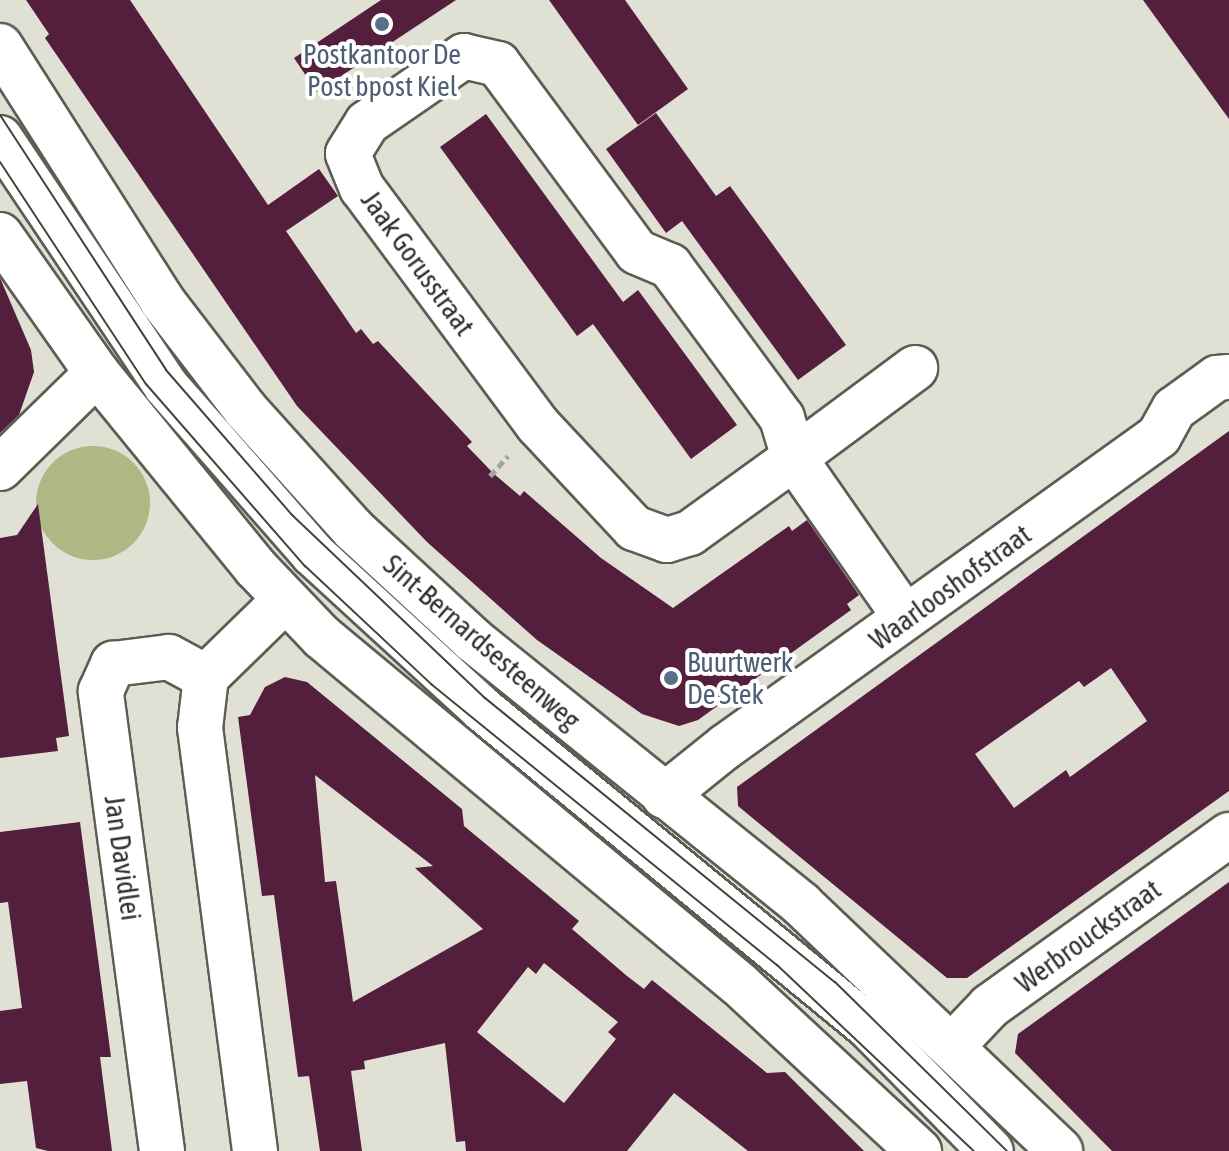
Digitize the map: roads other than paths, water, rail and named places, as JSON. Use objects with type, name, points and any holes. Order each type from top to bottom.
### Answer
[{"type":"street","name":"Sint-Bernardsesteenweg","points":[[0,46],[163,302],[284,453],[412,587],[664,796],[801,904],[954,1044],[1060,1151]]},
{"type":"street","name":"Jaak Gorusstraat","points":[[905,617],[794,458],[782,418],[670,266],[637,252],[498,64],[464,56],[367,123],[348,154],[362,188],[538,425],[634,528],[667,540],[690,533],[794,458],[915,368]]},
{"type":"street","points":[[0,138],[166,386],[313,554],[450,682],[866,1024],[991,1151]]},
{"type":"street","points":[[0,235],[97,373],[285,600],[411,714],[739,984],[919,1151]]},
{"type":"street","points":[[0,468],[97,373]]},
{"type":"street","name":"Waarlooshofstraat","points":[[664,796],[905,617],[1159,436],[1174,409],[1217,378],[1229,377]]},
{"type":"street","points":[[255,1151],[200,728],[206,677],[285,600]]},
{"type":"street","name":"Jan Davidlei","points":[[162,1151],[101,691],[113,664],[169,657],[206,677]]},
{"type":"street","name":"Werbrouckstraat","points":[[954,1044],[990,1006],[1229,835]]},
{"type":"tram line","points":[[0,115],[166,370],[292,515],[485,698],[835,982],[1007,1151]]},
{"type":"tram line","points":[[0,162],[146,384],[305,566],[431,684],[777,965],[974,1151]]},
{"type":"place","name":"Postkantoor De Post bpost Kiel","points":[[382,24]]},
{"type":"place","name":"Buurtwerk De Stek","points":[[671,678]]}]
